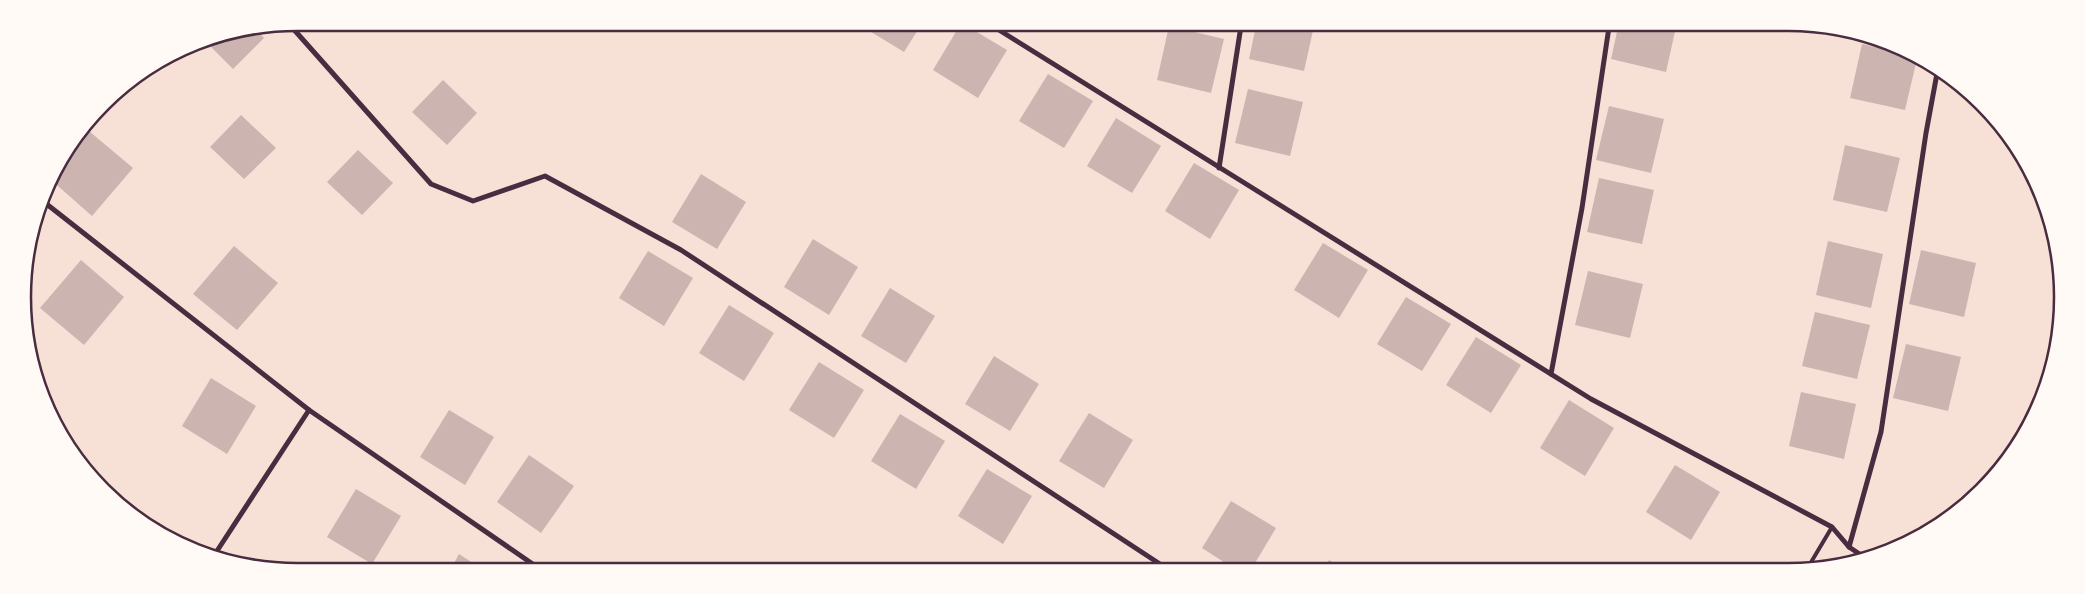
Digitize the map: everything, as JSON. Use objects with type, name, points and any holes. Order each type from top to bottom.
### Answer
[{"type":"street","points":[[295,31],[431,184],[473,201],[545,176],[681,250],[1158,563]]},
{"type":"street","points":[[1001,31],[1591,399],[1832,528],[1849,547],[1859,553]]},
{"type":"street","points":[[1219,168],[1240,31]]},
{"type":"street","points":[[1551,374],[1582,208],[1607,31]]},
{"type":"street","points":[[1849,547],[1881,432],[1924,142],[1936,76]]},
{"type":"street","points":[[48,205],[309,410],[531,563]]},
{"type":"street","points":[[217,551],[309,410]]},
{"type":"lane","points":[[1812,561],[1832,528]]},
{"type":"building","points":[[870,31],[917,31],[904,52]]},
{"type":"building","points":[[956,31],[975,31],[1007,50],[978,98],[933,70]]},
{"type":"building","points":[[1168,31],[1190,31],[1224,39],[1211,93],[1157,80]]},
{"type":"building","points":[[1255,31],[1313,31],[1304,71],[1249,59]]},
{"type":"building","points":[[1617,31],[1675,31],[1666,72],[1611,59]]},
{"type":"building","points":[[261,34],[264,38],[233,69],[210,46],[245,36]]},
{"type":"building","points":[[1862,44],[1890,51],[1916,64],[1905,110],[1850,98]]},
{"type":"building","points":[[1048,74],[1093,101],[1064,148],[1019,121]]},
{"type":"building","points":[[443,80],[477,113],[447,145],[412,112]]},
{"type":"building","points":[[1248,89],[1303,102],[1290,156],[1235,143]]},
{"type":"building","points":[[1609,106],[1664,119],[1651,173],[1596,160]]},
{"type":"building","points":[[241,115],[276,148],[244,179],[210,147]]},
{"type":"building","points":[[1116,118],[1161,146],[1132,193],[1087,166]]},
{"type":"building","points":[[89,131],[133,168],[92,216],[56,185],[76,149]]},
{"type":"building","points":[[1845,145],[1900,158],[1887,212],[1833,200]]},
{"type":"building","points":[[358,150],[393,183],[362,215],[327,182]]},
{"type":"building","points":[[1194,163],[1239,190],[1210,239],[1165,211]]},
{"type":"building","points":[[701,174],[746,202],[717,249],[672,222]]},
{"type":"building","points":[[1599,178],[1654,190],[1642,244],[1587,232]]},
{"type":"building","points":[[813,239],[858,267],[829,315],[784,287]]},
{"type":"building","points":[[1828,241],[1883,254],[1871,308],[1816,295]]},
{"type":"building","points":[[1323,243],[1368,270],[1339,318],[1294,290]]},
{"type":"building","points":[[234,246],[278,283],[237,330],[193,294]]},
{"type":"building","points":[[1921,250],[1976,263],[1964,317],[1909,304]]},
{"type":"building","points":[[648,251],[693,278],[664,326],[619,298]]},
{"type":"building","points":[[81,260],[124,297],[84,345],[40,308]]},
{"type":"building","points":[[1588,271],[1643,284],[1630,338],[1575,325]]},
{"type":"building","points":[[890,288],[935,316],[906,363],[861,336]]},
{"type":"building","points":[[1406,297],[1451,324],[1422,371],[1377,344]]},
{"type":"building","points":[[729,305],[774,333],[744,381],[699,353]]},
{"type":"building","points":[[1815,312],[1870,325],[1857,379],[1802,366]]},
{"type":"building","points":[[1476,337],[1521,365],[1491,413],[1446,385]]},
{"type":"building","points":[[1906,344],[1961,357],[1948,411],[1893,398]]},
{"type":"building","points":[[994,356],[1039,384],[1010,431],[965,404]]},
{"type":"building","points":[[819,362],[864,390],[834,438],[789,410]]},
{"type":"building","points":[[211,378],[256,406],[227,454],[182,426]]},
{"type":"building","points":[[1801,392],[1856,404],[1844,459],[1789,446]]},
{"type":"building","points":[[1569,400],[1614,428],[1585,476],[1540,448]]},
{"type":"building","points":[[449,410],[494,437],[465,485],[420,457]]},
{"type":"building","points":[[1089,413],[1133,440],[1104,488],[1059,461]]},
{"type":"building","points":[[900,414],[945,441],[916,489],[871,461]]},
{"type":"building","points":[[529,455],[574,486],[541,533],[497,502]]},
{"type":"building","points":[[1675,465],[1720,492],[1691,540],[1646,512]]},
{"type":"building","points":[[987,469],[1032,496],[1003,544],[958,516]]},
{"type":"building","points":[[356,489],[401,516],[373,563],[327,537]]},
{"type":"building","points":[[1231,501],[1276,528],[1255,563],[1225,563],[1202,548]]},
{"type":"building","points":[[459,554],[473,563],[454,563]]}]
